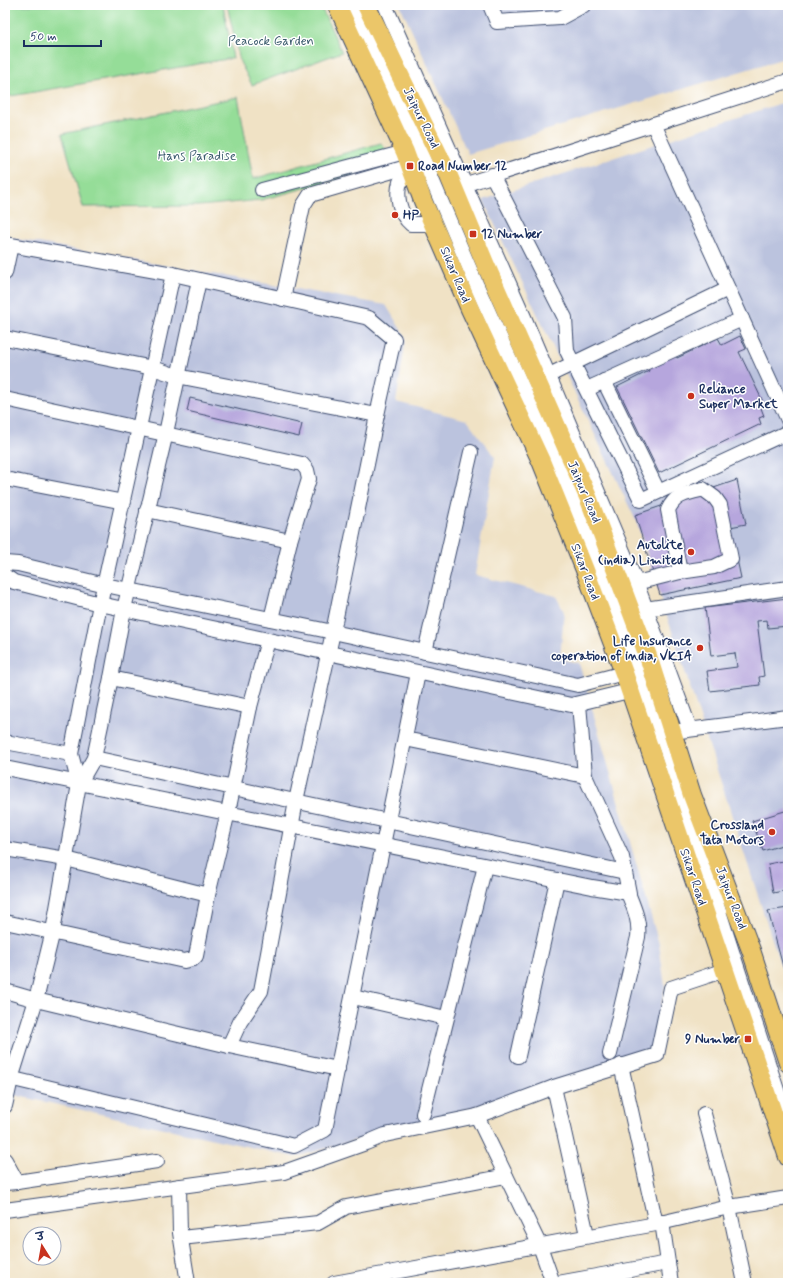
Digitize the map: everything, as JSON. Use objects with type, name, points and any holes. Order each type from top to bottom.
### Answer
[{"type":"main road","name":"Sikar Road","points":[[337,5],[409,163],[445,192],[433,224],[470,309],[541,461],[624,673],[725,970],[763,1065],[788,1157]]},
{"type":"main road","name":"Jaipur Road","points":[[366,5],[445,192],[542,378],[588,498],[640,610],[672,732],[692,795],[751,950],[788,1060]]},
{"type":"street","points":[[354,5],[445,192]]},
{"type":"street","points":[[385,5],[477,286],[568,488],[606,586],[666,751],[763,1065],[788,1124]]},
{"type":"street","points":[[490,5],[497,22],[560,18],[584,5]]},
{"type":"street","points":[[445,192],[492,175],[788,81]]},
{"type":"street","points":[[653,124],[788,420]]},
{"type":"street","points":[[262,190],[409,163]]},
{"type":"street","points":[[409,163],[400,182],[397,193],[398,201],[411,224],[433,224]]},
{"type":"street","points":[[283,299],[303,206],[310,194],[409,163]]},
{"type":"street","points":[[492,175],[565,318],[567,351],[572,363],[587,389],[641,500],[788,432]]},
{"type":"street","points":[[5,273],[8,245],[173,274],[369,318],[394,339],[376,415],[333,632],[296,801],[261,991],[240,1022],[229,1046]]},
{"type":"street","points":[[79,784],[71,754],[100,604],[124,502],[173,274]]},
{"type":"street","points":[[5,1106],[8,1078],[36,1000],[53,931],[79,784],[94,758],[128,590],[166,433],[177,376],[199,280]]},
{"type":"street","points":[[542,378],[728,289]]},
{"type":"street","points":[[587,389],[742,319]]},
{"type":"street","points":[[5,338],[153,368],[177,376],[376,415]]},
{"type":"street","points":[[604,381],[658,491]]},
{"type":"street","points":[[5,399],[140,429],[166,433],[302,464],[307,470],[309,479],[290,541],[271,619]]},
{"type":"street","points":[[425,652],[471,452]]},
{"type":"street","points":[[5,479],[124,502]]},
{"type":"street","points":[[629,584],[680,572],[714,567],[731,559],[720,505],[715,498],[703,489],[681,495],[672,501],[668,510],[680,572]]},
{"type":"street","points":[[147,510],[290,541]]},
{"type":"street","points":[[5,563],[18,564],[128,590],[333,632],[578,685],[624,673]]},
{"type":"street","points":[[5,576],[14,582],[100,604],[571,705],[629,691]]},
{"type":"street","points":[[690,730],[640,610],[788,588]]},
{"type":"street","points":[[5,922],[190,961],[196,956],[208,895],[234,788],[250,707],[268,640]]},
{"type":"street","points":[[8,1078],[294,1146],[325,1130],[418,673]]},
{"type":"street","points":[[111,678],[250,707]]},
{"type":"street","points":[[579,704],[585,776],[622,857],[628,893],[637,916],[639,932],[610,1054]]},
{"type":"street","points":[[672,732],[788,717]]},
{"type":"street","points":[[405,739],[585,776]]},
{"type":"street","points":[[5,742],[71,754]]},
{"type":"street","points":[[94,758],[625,872]]},
{"type":"street","points":[[5,768],[79,784],[228,812],[485,866],[628,893]]},
{"type":"street","points":[[5,849],[66,860],[208,895]]},
{"type":"street","points":[[423,1114],[485,866]]},
{"type":"street","points":[[518,1056],[557,880]]},
{"type":"street","points":[[5,1210],[284,1172],[385,1135],[477,1116],[554,1086],[657,1055],[671,988],[725,970]]},
{"type":"street","points":[[5,991],[36,1000],[229,1046],[338,1069]]},
{"type":"street","points":[[352,997],[446,1018]]},
{"type":"street","points":[[763,1065],[788,1060]]},
{"type":"street","points":[[621,1065],[659,1223],[671,1283]]},
{"type":"street","points":[[554,1086],[587,1235]]},
{"type":"street","points":[[704,1114],[729,1207],[745,1283]]},
{"type":"street","points":[[477,1116],[540,1246],[553,1283]]},
{"type":"street","points":[[5,1160],[11,1182],[157,1161]]},
{"type":"street","points":[[181,1238],[318,1223],[346,1207],[506,1176]]},
{"type":"street","points":[[179,1186],[181,1238],[188,1283]]},
{"type":"street","points":[[334,1283],[540,1246],[587,1235],[659,1223],[729,1207],[788,1198]]},
{"type":"street","points":[[558,1283],[668,1263]]},
{"type":"shaded area","points":[[400,5],[788,5],[788,57],[468,154]]},
{"type":"shaded area","points":[[788,101],[788,988],[636,521],[483,200]]},
{"type":"shaded area","points":[[5,237],[386,305],[406,338],[396,402],[467,420],[495,457],[475,575],[556,596],[564,612],[560,659],[579,663],[659,944],[665,986],[652,1050],[481,1105],[295,1157],[5,1093]]},
{"type":"green space","points":[[5,5],[223,5],[233,58],[5,97]]},
{"type":"green space","name":"Peacock Garden","points":[[227,5],[320,5],[342,52],[252,85],[240,62]]},
{"type":"green space","name":"Hans Paradise","points":[[238,97],[253,179],[381,143],[396,163],[261,200],[199,206],[83,207],[62,134]]},
{"type":"building","name":"Reliance Super Market","points":[[740,336],[746,349],[739,352],[765,406],[761,408],[764,416],[759,418],[761,424],[659,473],[617,387],[649,371],[644,360],[671,347],[677,358],[718,338],[722,345]]},
{"type":"building","points":[[190,398],[302,424],[299,437],[187,411]]},
{"type":"building","name":"Autolite (india) Limited","points":[[737,480],[746,524],[730,527],[741,578],[660,595],[635,515]]},
{"type":"building","points":[[788,598],[788,626],[768,628],[767,620],[757,621],[764,676],[759,677],[760,685],[710,691],[707,671],[737,667],[735,653],[711,656],[705,608]]},
{"type":"building","name":"Crossland Tata Motors","points":[[788,810],[788,843],[763,851],[752,821]]},
{"type":"building","points":[[788,860],[788,890],[773,893],[768,864]]},
{"type":"building","points":[[788,908],[788,985],[768,911]]},
{"type":"place","name":"Road Number 12","points":[[410,166]]},
{"type":"place","name":"HP","points":[[395,215]]},
{"type":"place","name":"12 Number","points":[[473,234]]},
{"type":"place","name":"Reliance Super Market","points":[[691,396]]},
{"type":"place","name":"Autolite (india) Limited","points":[[691,552]]},
{"type":"place","name":"Life Insurance coperation of india, VKIA","points":[[700,648]]},
{"type":"place","name":"Crossland Tata Motors","points":[[772,832]]},
{"type":"place","name":"9 Number","points":[[748,1039]]}]
